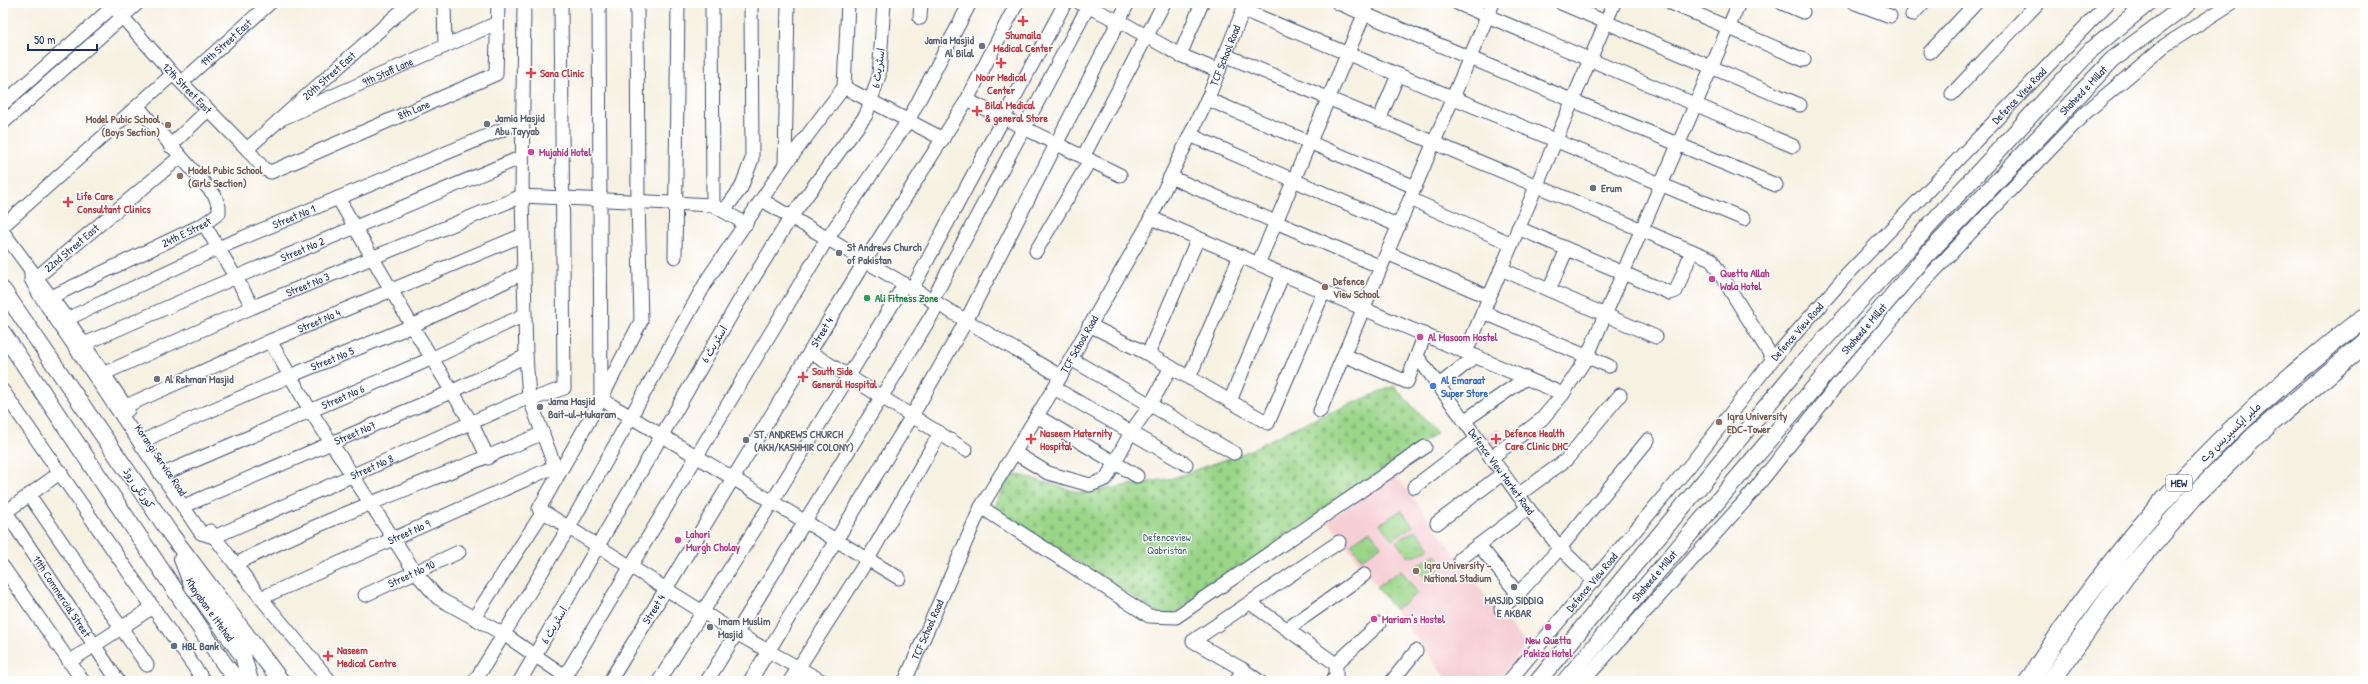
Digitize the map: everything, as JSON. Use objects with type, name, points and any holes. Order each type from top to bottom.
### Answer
[{"type":"highway","name":"ملیر ایکسپریس وے","points":[[2029,681],[2068,623],[2169,494],[2269,395],[2365,318]]},
{"type":"highway","name":"ملیر ایکسپریس وے","points":[[2050,681],[2125,576],[2194,496],[2256,435],[2365,342]]},
{"type":"main road","name":"Shaheed e Millat","points":[[1538,681],[1798,368],[2092,49],[2148,3]]},
{"type":"main road","name":"Shaheed e Millat","points":[[1565,681],[1924,258],[2112,60],[2189,3]]},
{"type":"main road","name":"کورنگی روڈ","points":[[3,290],[172,536],[281,681]]},
{"type":"main road","points":[[3,333],[225,673],[238,681]]},
{"type":"main road","name":"Khayaban e Ittehad","points":[[172,536],[192,585],[243,656],[250,681]]},
{"type":"street","points":[[3,123],[138,3]]},
{"type":"street","name":"19th Street East","points":[[3,226],[138,107],[177,78],[270,3]]},
{"type":"street","name":"20th Street East","points":[[247,149],[410,3]]},
{"type":"street","points":[[444,3],[446,46]]},
{"type":"street","name":"8th Lane","points":[[267,171],[271,172],[496,74],[498,3]]},
{"type":"street","points":[[524,3],[522,196],[526,356],[529,398],[557,471]]},
{"type":"street","points":[[561,3],[562,198]]},
{"type":"street","points":[[599,3],[601,399]]},
{"type":"street","points":[[637,3],[638,202],[641,321],[601,399],[557,471],[539,509],[598,548],[630,565],[736,633],[822,681]]},
{"type":"street","points":[[675,257],[678,3]]},
{"type":"street","points":[[712,3],[718,208]]},
{"type":"street","points":[[718,208],[741,188],[752,159],[751,3]]},
{"type":"street","points":[[785,165],[788,3]]},
{"type":"street","points":[[475,681],[505,635],[568,529],[709,277],[785,165],[844,87],[848,3]]},
{"type":"street","name":"اسٹریٹ 6","points":[[520,681],[536,656],[661,435],[738,303],[791,217],[866,115],[872,102],[879,76],[884,3]]},
{"type":"street","points":[[920,18],[921,3]]},
{"type":"street","points":[[270,341],[310,410],[415,572],[438,598],[505,635],[566,679],[630,565],[827,239],[908,121],[970,3]]},
{"type":"street","name":"Street 4","points":[[610,681],[865,261],[967,100],[1017,3]]},
{"type":"street","points":[[659,681],[772,502],[848,376],[908,287],[1003,118],[1065,3]]},
{"type":"street","points":[[750,681],[912,416],[966,321],[1017,224],[1055,144],[1128,3]]},
{"type":"street","points":[[1036,251],[1087,158],[1164,3]]},
{"type":"street","points":[[1180,55],[1202,3]]},
{"type":"street","points":[[1338,3],[1367,8],[1470,58],[1776,185]]},
{"type":"street","points":[[1457,3],[1793,146]]},
{"type":"street","points":[[1320,411],[1493,3]]},
{"type":"street","points":[[1561,3],[1800,105]]},
{"type":"street","points":[[1439,385],[1471,354],[1483,312],[1489,297],[1614,3]]},
{"type":"street","points":[[1671,3],[1804,60]]},
{"type":"street","points":[[1491,458],[1542,419],[1563,394],[1587,356],[1739,3]]},
{"type":"street","points":[[1782,3],[1803,12]]},
{"type":"street","points":[[1855,3],[1890,16]]},
{"type":"street","points":[[1912,15],[1923,3]]},
{"type":"street","points":[[1930,52],[1976,3]]},
{"type":"street","points":[[1952,94],[2038,3]]},
{"type":"street","name":"Defence View Road","points":[[1509,681],[1691,464],[1773,359],[1846,276],[2108,3]]},
{"type":"street","points":[[1582,681],[1751,494],[1836,386],[1925,282],[1989,213],[2085,113],[2164,46],[2232,3]]},
{"type":"street","points":[[3,104],[114,4]]},
{"type":"street","name":"12th Street East","points":[[114,4],[177,78],[267,171]]},
{"type":"street","points":[[707,681],[881,396],[935,303],[1086,4],[1180,55],[1213,69]]},
{"type":"street","points":[[1245,6],[1348,54],[1744,220]]},
{"type":"street","name":"TCF School Road","points":[[905,681],[981,507],[1054,388],[1057,375],[1071,359],[1150,218],[1207,99],[1213,69],[1225,55],[1245,6]]},
{"type":"street","points":[[1258,264],[1330,99],[1367,8]]},
{"type":"street","name":"9th Staff Lane","points":[[279,120],[497,23]]},
{"type":"street","points":[[1225,55],[1711,259],[1773,359]]},
{"type":"street","points":[[1379,120],[1398,75]]},
{"type":"street","points":[[844,87],[943,139]]},
{"type":"street","points":[[1207,99],[1310,143],[1413,193],[1512,244]]},
{"type":"street","points":[[967,100],[1120,175]]},
{"type":"street","name":"24th E Street","points":[[51,297],[204,224],[217,216],[219,210],[215,196],[180,158],[138,107]]},
{"type":"street","points":[[170,146],[208,110]]},
{"type":"street","name":"Street No 1","points":[[68,319],[218,248],[523,121]]},
{"type":"street","points":[[1190,135],[1294,182],[1399,226]]},
{"type":"street","name":"Street No 2","points":[[84,344],[234,278],[522,157]]},
{"type":"street","name":"22nd Street East","points":[[34,273],[180,158]]},
{"type":"street","points":[[1170,177],[1382,267]]},
{"type":"street","points":[[522,196],[676,203],[718,208],[746,224]]},
{"type":"street","name":"Street No 3","points":[[100,375],[253,307],[522,196]]},
{"type":"street","points":[[338,198],[412,326],[453,391],[472,424],[488,458]]},
{"type":"street","name":"Street No 8","points":[[214,537],[352,474],[472,424],[529,398],[564,388],[562,198]]},
{"type":"street","points":[[762,200],[1057,375]]},
{"type":"street","points":[[1150,218],[1563,394]]},
{"type":"street","points":[[204,224],[234,278],[253,307]]},
{"type":"street","points":[[1518,228],[1622,273],[1673,293],[1692,251]]},
{"type":"street","points":[[3,232],[8,248],[34,273],[68,319],[84,344],[100,375]]},
{"type":"street","name":"Street No 4","points":[[122,409],[270,341],[523,235]]},
{"type":"street","points":[[1148,354],[1198,238]]},
{"type":"street","points":[[1549,290],[1567,249]]},
{"type":"street","points":[[1387,253],[1489,297]]},
{"type":"street","points":[[1189,378],[1240,256]]},
{"type":"street","points":[[1501,269],[1656,337]]},
{"type":"street","points":[[34,273],[31,279],[34,288],[100,375]]},
{"type":"street","name":"Street No 5","points":[[144,441],[290,376],[412,326],[523,273]]},
{"type":"street","points":[[1230,401],[1283,274]]},
{"type":"street","points":[[1089,325],[1148,354],[1268,423],[1324,291]]},
{"type":"street","points":[[1483,312],[1609,366]]},
{"type":"street","name":"Street No 6","points":[[165,474],[433,358],[524,315]]},
{"type":"street","points":[[1344,355],[1407,382],[1425,334]]},
{"type":"street","points":[[810,352],[966,450]]},
{"type":"street","name":"Street No7","points":[[187,504],[453,391],[526,356]]},
{"type":"street","name":"Defence View Market Road","points":[[1417,356],[1528,508],[1560,548],[1594,581]]},
{"type":"street","points":[[1071,359],[1234,453]]},
{"type":"street","points":[[1015,453],[1048,473],[1090,485],[1106,479],[1131,432],[1151,404],[1171,367]]},
{"type":"street","name":"Korangi Service Road","points":[[100,375],[165,474],[187,504],[236,564],[261,598],[330,681]]},
{"type":"street","points":[[1464,421],[1526,378]]},
{"type":"street","points":[[1054,388],[1186,464]]},
{"type":"street","points":[[4,395],[61,472],[204,681]]},
{"type":"street","points":[[1518,495],[1566,460],[1620,395]]},
{"type":"street","points":[[601,399],[898,578]]},
{"type":"street","points":[[1037,416],[1137,476]]},
{"type":"street","points":[[236,564],[288,537],[370,502],[488,458],[543,433]]},
{"type":"street","points":[[790,681],[868,560],[940,433]]},
{"type":"street","points":[[1414,487],[1478,439]]},
{"type":"street","points":[[1501,609],[1518,594],[1560,548],[1648,440]]},
{"type":"street","points":[[981,507],[1149,616],[1176,617],[1425,447]]},
{"type":"street","name":"Street No 9","points":[[261,598],[393,538],[557,471]]},
{"type":"street","points":[[5,513],[61,472]]},
{"type":"street","points":[[1437,523],[1502,474]]},
{"type":"street","points":[[29,495],[148,664]]},
{"type":"street","points":[[1460,559],[1528,508]]},
{"type":"street","points":[[474,618],[543,512]]},
{"type":"street","name":"11th Commercial Street","points":[[5,513],[118,681]]},
{"type":"street","points":[[1259,681],[1239,675],[1194,641],[1339,542]]},
{"type":"street","points":[[1479,545],[1518,594]]},
{"type":"street","name":"Street No 10","points":[[365,595],[459,552]]},
{"type":"street","points":[[3,567],[83,681]]},
{"type":"street","points":[[1287,629],[1364,575]]},
{"type":"street","points":[[1250,603],[1336,664]]},
{"type":"street","points":[[69,662],[153,607]]},
{"type":"street","points":[[1332,681],[1336,675],[1336,664],[1379,624]]},
{"type":"street","points":[[1392,681],[1416,651]]},
{"type":"shaded area","name":"Defence Health Care Clinic DHC","points":[[1499,428],[1508,441],[1493,450],[1485,437]]},
{"type":"shaded area","name":"Iqra University - National Stadium","points":[[1395,474],[1494,607],[1527,645],[1497,681],[1448,681],[1328,521]]},
{"type":"green space","name":"Defenceview Qabristan","points":[[1394,386],[1437,433],[1174,614],[1163,616],[993,507],[1013,473],[1081,493],[1173,478],[1244,453],[1298,426]]},
{"type":"green space","points":[[1401,510],[1413,526],[1392,539],[1380,524]]},
{"type":"green space","points":[[1416,530],[1430,548],[1416,556],[1408,556],[1396,541]]},
{"type":"green space","points":[[1370,531],[1381,546],[1362,559],[1351,544]]},
{"type":"green space","points":[[1435,554],[1443,566],[1426,579],[1416,566]]},
{"type":"green space","points":[[1401,570],[1418,593],[1395,610],[1377,587]]},
{"type":"place","name":"Shumaila Medical Center","points":[[1023,21]]},
{"type":"place","name":"Jamia Masjid Al Bilal","points":[[982,46]]},
{"type":"place","name":"Noor Medical Center","points":[[1001,63]]},
{"type":"place","name":"Sana Clinic","points":[[531,73]]},
{"type":"place","name":"Bilal Medical & general Store","points":[[977,111]]},
{"type":"place","name":"Jamia Masjid Abu Tayyab","points":[[487,124]]},
{"type":"place","name":"Model Pubic School (Boys Section)","points":[[168,125]]},
{"type":"place","name":"Mujahid Hotel","points":[[531,152]]},
{"type":"place","name":"Model Pubic School (Girls Section)","points":[[180,176]]},
{"type":"place","name":"Erum","points":[[1593,188]]},
{"type":"place","name":"Life Care Consultant Clinics","points":[[68,202]]},
{"type":"place","name":"St Andrews Church of Pakistan","points":[[839,253]]},
{"type":"place","name":"Quetta Allah Wala Hotel","points":[[1712,279]]},
{"type":"place","name":"Defence View School","points":[[1325,287]]},
{"type":"place","name":"Ali Fitness Zone","points":[[867,298]]},
{"type":"place","name":"Al Masoom Hostel","points":[[1420,337]]},
{"type":"place","name":"South Side General Hospital","points":[[803,377]]},
{"type":"place","name":"Al Rehman Masjid","points":[[157,379]]},
{"type":"place","name":"Al Emaraat Super Store","points":[[1433,386]]},
{"type":"place","name":"Jama Masjid Bait-ul-Mukaram","points":[[540,407]]},
{"type":"place","name":"Iqra University EDC-Tower","points":[[1719,422]]},
{"type":"place","name":"Naseem Maternity Hospital","points":[[1031,439]]},
{"type":"place","name":"Defence Health Care Clinic DHC","points":[[1496,439]]},
{"type":"place","name":"ST. ANDREWS CHURCH (AKH/KASHMIR COLONY)","points":[[746,440]]},
{"type":"place","name":"Lahori Murgh Cholay","points":[[678,540]]},
{"type":"place","name":"Iqra University - National Stadium","points":[[1416,571]]},
{"type":"place","name":"MASJID SIDDIQ E AKBAR","points":[[1514,587]]},
{"type":"place","name":"Mariam's Hostel","points":[[1374,619]]},
{"type":"place","name":"Imam Muslim Masjid","points":[[710,627]]},
{"type":"place","name":"New Quetta Pakiza Hotel","points":[[1548,627]]},
{"type":"place","name":"HBL Bank","points":[[174,646]]},
{"type":"place","name":"Naseem Medical Centre","points":[[328,656]]}]
